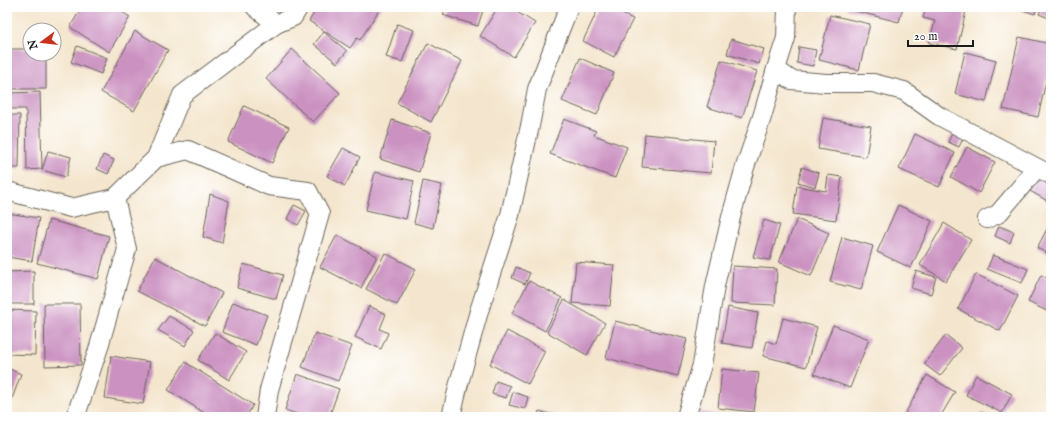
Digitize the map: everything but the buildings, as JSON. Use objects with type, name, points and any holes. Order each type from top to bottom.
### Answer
[{"type":"street","points":[[255,7],[276,24]]},
{"type":"street","points":[[7,191],[71,208],[115,198],[156,158],[182,95],[276,24],[293,16],[299,7]]},
{"type":"street","points":[[451,417],[479,311],[510,215],[537,89],[569,7]]},
{"type":"street","points":[[686,417],[702,365],[715,286],[731,217],[745,167],[786,38],[787,7]]},
{"type":"street","points":[[776,69],[791,80],[826,83],[872,83],[904,92],[939,116],[1044,171],[998,214],[987,219]]},
{"type":"street","points":[[156,158],[188,150],[269,186],[308,191],[320,214],[269,390],[265,417]]},
{"type":"street","points":[[76,417],[98,350],[127,249],[115,198]]}]
